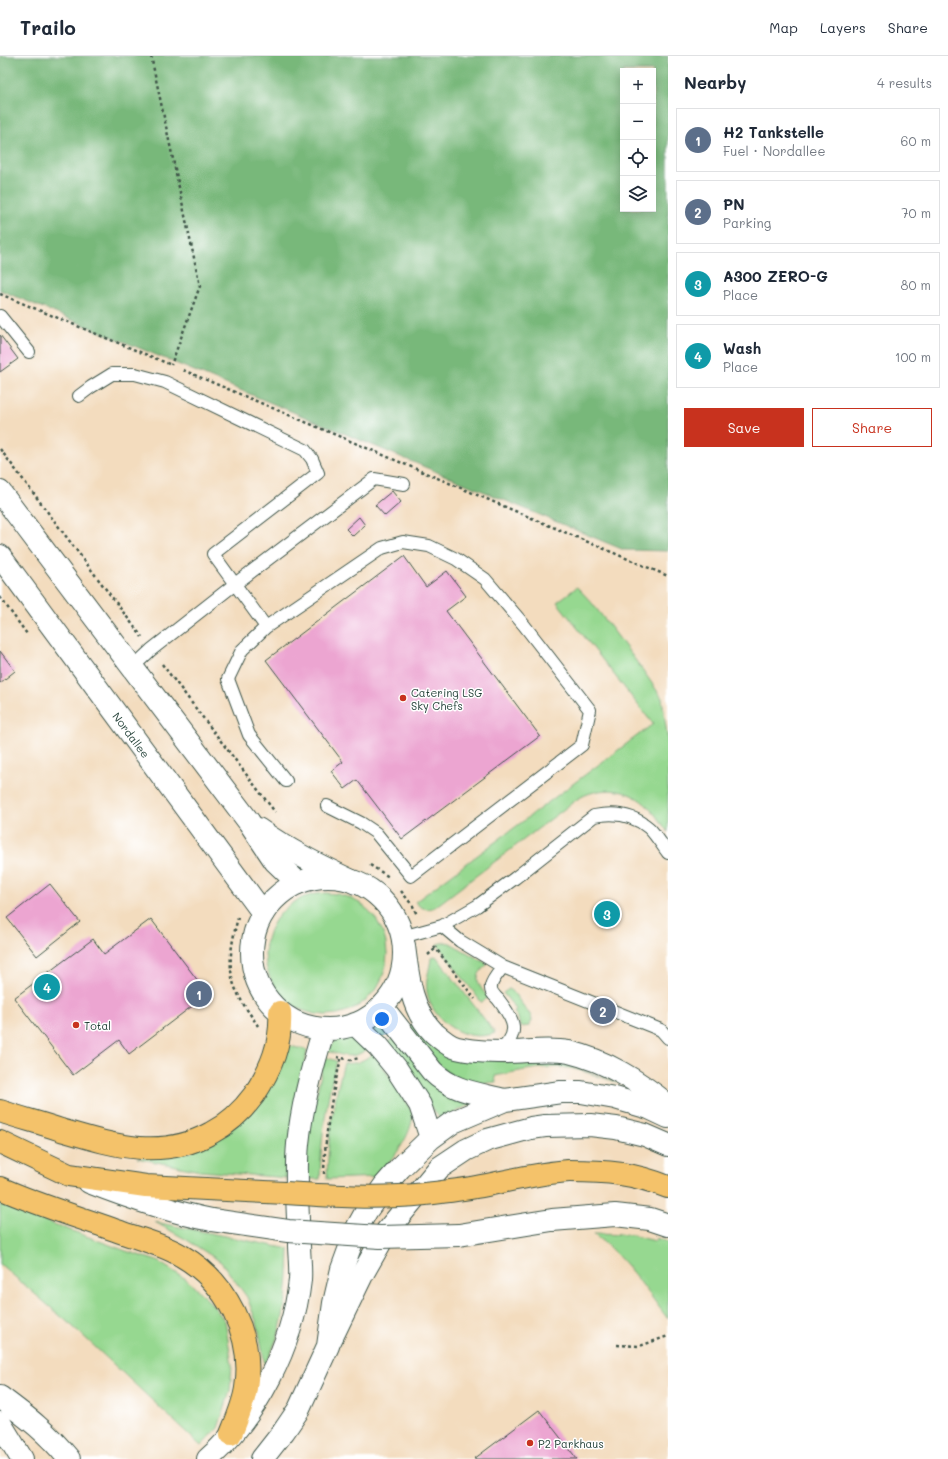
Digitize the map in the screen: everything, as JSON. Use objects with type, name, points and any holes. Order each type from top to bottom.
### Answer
[{"type":"highway","points":[[0,1111],[116,1145],[155,1149],[189,1143],[219,1129],[243,1109],[252,1098],[268,1071],[279,1039],[280,1012]]},
{"type":"highway","points":[[0,1142],[69,1175],[146,1186],[384,1197],[424,1194],[476,1187],[544,1173],[595,1171],[624,1173],[668,1187]]},
{"type":"highway","points":[[0,1188],[165,1248],[192,1262],[214,1283],[227,1299],[236,1317],[244,1340],[247,1358],[246,1388],[232,1434]]},
{"type":"street","points":[[0,492],[249,822],[275,862],[298,883]]},
{"type":"street","name":"Nordallee","points":[[0,556],[264,913]]},
{"type":"street","points":[[249,822],[279,844],[317,866],[370,890],[383,901],[393,913],[398,924],[403,941],[410,986],[420,1016],[440,1039],[455,1048],[469,1051],[498,1052],[548,1049],[569,1052],[607,1064],[642,1084],[668,1105]]},
{"type":"street","points":[[356,883],[327,877],[298,883],[273,901],[264,913],[255,933],[252,954],[255,976],[261,990],[269,1002],[280,1012],[301,1024],[312,1028],[340,1028],[355,1024],[370,1017],[382,1007],[391,996],[402,973],[404,959],[403,941]]},
{"type":"street","points":[[382,1007],[432,1071],[440,1079],[458,1089],[505,1100]]},
{"type":"street","points":[[355,1024],[378,1046],[396,1068],[420,1105],[431,1138]]},
{"type":"street","points":[[208,1459],[232,1434],[266,1387],[280,1357],[292,1321],[300,1279],[298,1144],[307,1088],[324,1029]]},
{"type":"street","points":[[328,1346],[334,1303],[342,1269],[357,1228],[367,1210],[385,1185],[404,1164],[431,1138],[453,1122],[505,1100],[562,1092],[600,1094],[630,1102],[668,1117]]},
{"type":"street","points":[[262,1459],[299,1409],[363,1273],[387,1231],[439,1168],[466,1150],[487,1140],[521,1130],[545,1126],[590,1125],[616,1128],[645,1135],[668,1145]]},
{"type":"street","points":[[69,1175],[134,1199],[194,1216],[288,1231],[380,1237],[459,1235],[552,1220],[615,1215],[645,1219],[668,1225]]},
{"type":"street","points":[[0,1397],[34,1423],[57,1444],[69,1459]]},
{"type":"street","points":[[0,1423],[22,1459]]},
{"type":"lane","points":[[0,316],[29,352]]},
{"type":"lane","points":[[79,396],[112,374],[135,374],[165,382],[305,450],[312,459],[318,473],[213,554],[266,627]]},
{"type":"lane","points":[[133,667],[151,650],[235,584],[374,479],[404,484]]},
{"type":"lane","points":[[286,781],[249,735],[228,680],[242,650],[266,627],[382,548],[403,542],[429,546],[456,559],[485,579],[524,625],[590,710],[582,745],[411,876],[376,833],[361,823],[327,806]]},
{"type":"lane","points":[[403,941],[442,926],[477,906],[594,816],[607,813],[624,815],[636,820],[650,829],[668,853]]},
{"type":"lane","points":[[442,926],[460,941],[503,967],[661,1030],[668,1038]]},
{"type":"lane","points":[[498,1052],[513,1034],[513,1023],[508,1013],[492,991],[491,984],[503,967]]},
{"type":"path","points":[[0,294],[172,365],[200,286],[151,56]]},
{"type":"path","points":[[179,368],[668,576]]},
{"type":"path","points":[[0,449],[275,812]]},
{"type":"path","points":[[0,597],[28,634]]},
{"type":"path","points":[[367,864],[373,866],[390,878]]},
{"type":"path","points":[[238,916],[232,938],[230,968],[237,992],[264,1035],[279,1039]]},
{"type":"path","points":[[435,949],[479,1003]]},
{"type":"path","points":[[317,1051],[341,1059],[351,1060],[363,1057],[378,1046]]},
{"type":"path","points":[[617,1345],[640,1346],[668,1336]]},
{"type":"green space","points":[[0,56],[668,56],[668,551],[624,550],[0,290]]},
{"type":"green space","points":[[577,587],[592,603],[613,630],[662,698],[668,742],[668,832],[649,808],[633,796],[614,790],[594,792],[576,800],[435,907],[426,909],[415,902],[653,724],[557,602]]},
{"type":"green space","points":[[326,893],[338,894],[349,898],[360,903],[369,911],[377,920],[382,931],[386,942],[386,966],[382,977],[377,988],[369,997],[360,1005],[349,1010],[338,1014],[326,1015],[314,1014],[303,1010],[292,1005],[283,997],[275,988],[270,977],[266,966],[265,954],[266,942],[270,931],[275,920],[283,911],[292,903],[303,898],[314,894]]},
{"type":"green space","points":[[445,942],[450,943],[486,963],[487,965],[479,973],[478,977],[479,985],[488,997],[482,1003],[437,944]]},
{"type":"green space","points":[[436,956],[495,1033],[484,1036],[462,1033],[452,1028],[436,1013],[430,1003],[427,992],[427,979],[431,958]]},
{"type":"green space","points":[[510,988],[531,1016],[532,1021],[529,1026],[520,1027],[518,1018],[514,1012],[516,1009],[503,993]]},
{"type":"green space","points":[[380,1014],[394,1030],[380,1039],[370,1025],[370,1022]]},
{"type":"green space","points":[[413,1025],[423,1039],[438,1050],[508,1062],[550,1062],[565,1064],[617,1082],[576,1069],[561,1067],[532,1069],[495,1076],[496,1082],[474,1083],[457,1080],[452,1078],[437,1063],[407,1029]]},
{"type":"green space","points":[[349,1036],[357,1039],[369,1048],[353,1056],[327,1051],[336,1040]]},
{"type":"green space","points":[[397,1036],[483,1097],[441,1120],[384,1045]]},
{"type":"green space","points":[[285,1045],[307,1050],[288,1178],[200,1171],[137,1158],[192,1152]]},
{"type":"green space","points":[[374,1053],[413,1113],[409,1131],[395,1155],[378,1177],[327,1179],[332,1120],[344,1063],[360,1061]]},
{"type":"green space","points":[[325,1057],[337,1061],[325,1119],[320,1179],[304,1179],[306,1140]]},
{"type":"green space","points":[[0,1204],[157,1261],[186,1279],[211,1303],[225,1321],[232,1365],[230,1391],[218,1428],[201,1446],[78,1331],[0,1264]]},
{"type":"green space","points":[[155,1222],[289,1249],[283,1316],[277,1338],[265,1366],[258,1326],[247,1297],[221,1262]]},
{"type":"green space","points":[[593,1234],[631,1235],[655,1241],[656,1238],[668,1242],[668,1319],[615,1252]]},
{"type":"building","points":[[0,335],[18,359],[0,372]]},
{"type":"building","points":[[392,491],[401,502],[385,516],[375,505]]},
{"type":"building","points":[[359,517],[365,525],[353,536],[346,529]]},
{"type":"building","name":"Catering LSG Sky Chefs","points":[[404,556],[426,587],[447,571],[466,596],[446,611],[540,736],[402,839],[357,780],[345,789],[331,771],[343,762],[266,660]]},
{"type":"building","points":[[0,651],[15,671],[0,683]]},
{"type":"building","points":[[50,884],[80,922],[37,956],[7,918]]},
{"type":"building","points":[[151,919],[208,994],[129,1054],[119,1040],[73,1075],[14,998],[93,939],[104,954]]},
{"type":"building","name":"P2 Parkhaus","points":[[539,1410],[577,1459],[474,1459]]},
{"type":"place","name":"Catering LSG Sky Chefs","points":[[403,698]]},
{"type":"place","name":"A300 ZERO-G","points":[[607,914]]},
{"type":"place","name":"Wash","points":[[47,987]]},
{"type":"place","name":"H2 Tankstelle","points":[[199,994]]},
{"type":"place","name":"PN","points":[[603,1011]]},
{"type":"place","name":"Total","points":[[76,1025]]},
{"type":"place","name":"P2 Parkhaus","points":[[530,1443]]}]
